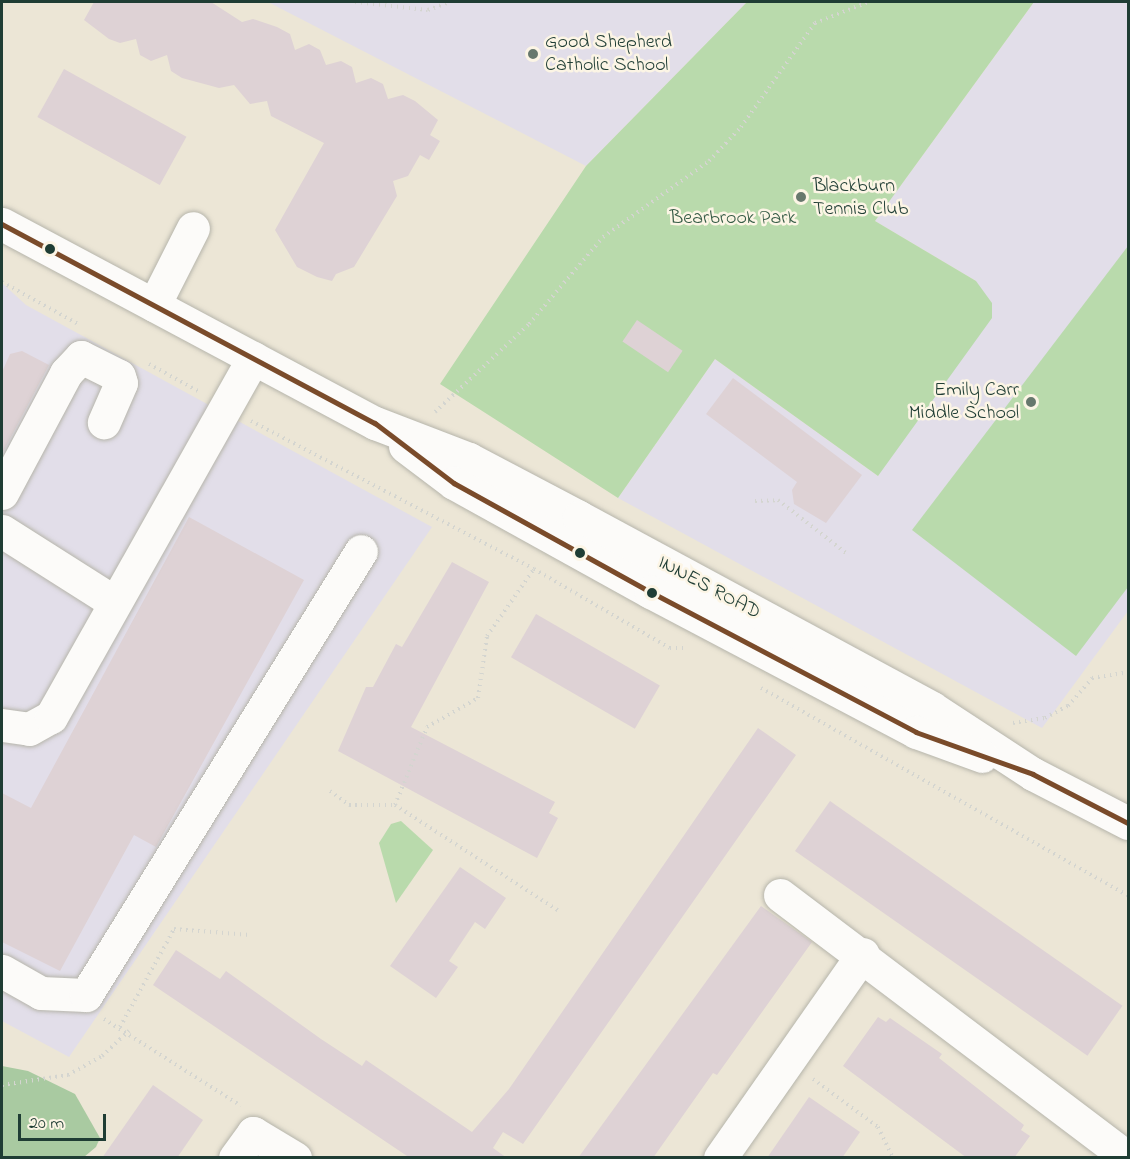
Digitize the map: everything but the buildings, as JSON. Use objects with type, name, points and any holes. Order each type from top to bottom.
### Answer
[{"type":"street","name":"INNES ROAD","points":[[2,224],[375,423],[469,459],[579,517],[932,708],[1033,774],[1128,824]]},
{"type":"street","points":[[154,305],[193,228]]},
{"type":"street","points":[[2,493],[66,373],[81,357],[121,383],[104,422]]},
{"type":"street","points":[[2,725],[29,729],[51,717],[253,358]]},
{"type":"street","points":[[2,531],[114,602]]},
{"type":"street","points":[[2,971],[41,993],[86,995],[361,551]]},
{"type":"street","points":[[780,895],[863,954],[1118,1146]]},
{"type":"street","points":[[720,1158],[863,954]]},
{"type":"street","points":[[244,1145],[295,1158]]},
{"type":"path","points":[[355,2],[428,10],[450,2]]},
{"type":"path","points":[[431,415],[529,324],[603,237],[709,161],[741,127],[815,23],[868,2]]},
{"type":"path","points":[[2,282],[83,327]]},
{"type":"path","points":[[145,362],[534,569],[670,648],[697,648]]},
{"type":"path","points":[[754,501],[778,500],[846,553]]},
{"type":"path","points":[[395,805],[427,728],[478,698],[487,636],[534,569]]},
{"type":"path","points":[[1013,723],[1045,718],[1068,706],[1092,678],[1128,672]]},
{"type":"path","points":[[757,685],[1128,896]]},
{"type":"path","points":[[330,791],[349,805],[395,805],[559,910]]},
{"type":"path","points":[[120,1027],[174,929],[250,935]]},
{"type":"path","points":[[86,995],[99,1016],[129,1031],[238,1100],[244,1145]]},
{"type":"path","points":[[2,1085],[68,1075],[102,1056],[129,1031]]},
{"type":"path","points":[[788,1061],[878,1127],[893,1158]]},
{"type":"shaded area","name":"Good Shepherd Catholic School","points":[[268,2],[747,2],[586,166]]},
{"type":"shaded area","name":"Emily Carr Middle School","points":[[1034,2],[1128,2],[1128,611],[1042,728],[618,498],[715,359],[878,476],[976,281],[875,221]]},
{"type":"shaded area","points":[[2,283],[26,305],[432,527],[69,1057],[2,1021]]},
{"type":"green space","name":"Bearbrook Park","points":[[747,2],[1034,2],[875,221],[976,281],[992,303],[992,318],[878,476],[715,359],[618,498],[440,384],[586,166]]},
{"type":"green space","points":[[1128,246],[1128,587],[1076,656],[912,530]]},
{"type":"green space","points":[[401,821],[433,850],[396,903],[379,843],[391,824]]},
{"type":"green space","points":[[2,1066],[28,1071],[75,1094],[100,1138],[96,1147],[84,1157],[2,1157]]},
{"type":"transit line","points":[[2,224],[375,423],[454,483],[651,592],[916,732],[1033,774],[1128,823]]},
{"type":"place","name":"Good Shepherd Catholic School","points":[[533,54]]},
{"type":"place","name":"Blackburn Tennis Club","points":[[801,197]]},
{"type":"place","name":"Emily Carr Middle School","points":[[1031,402]]}]
